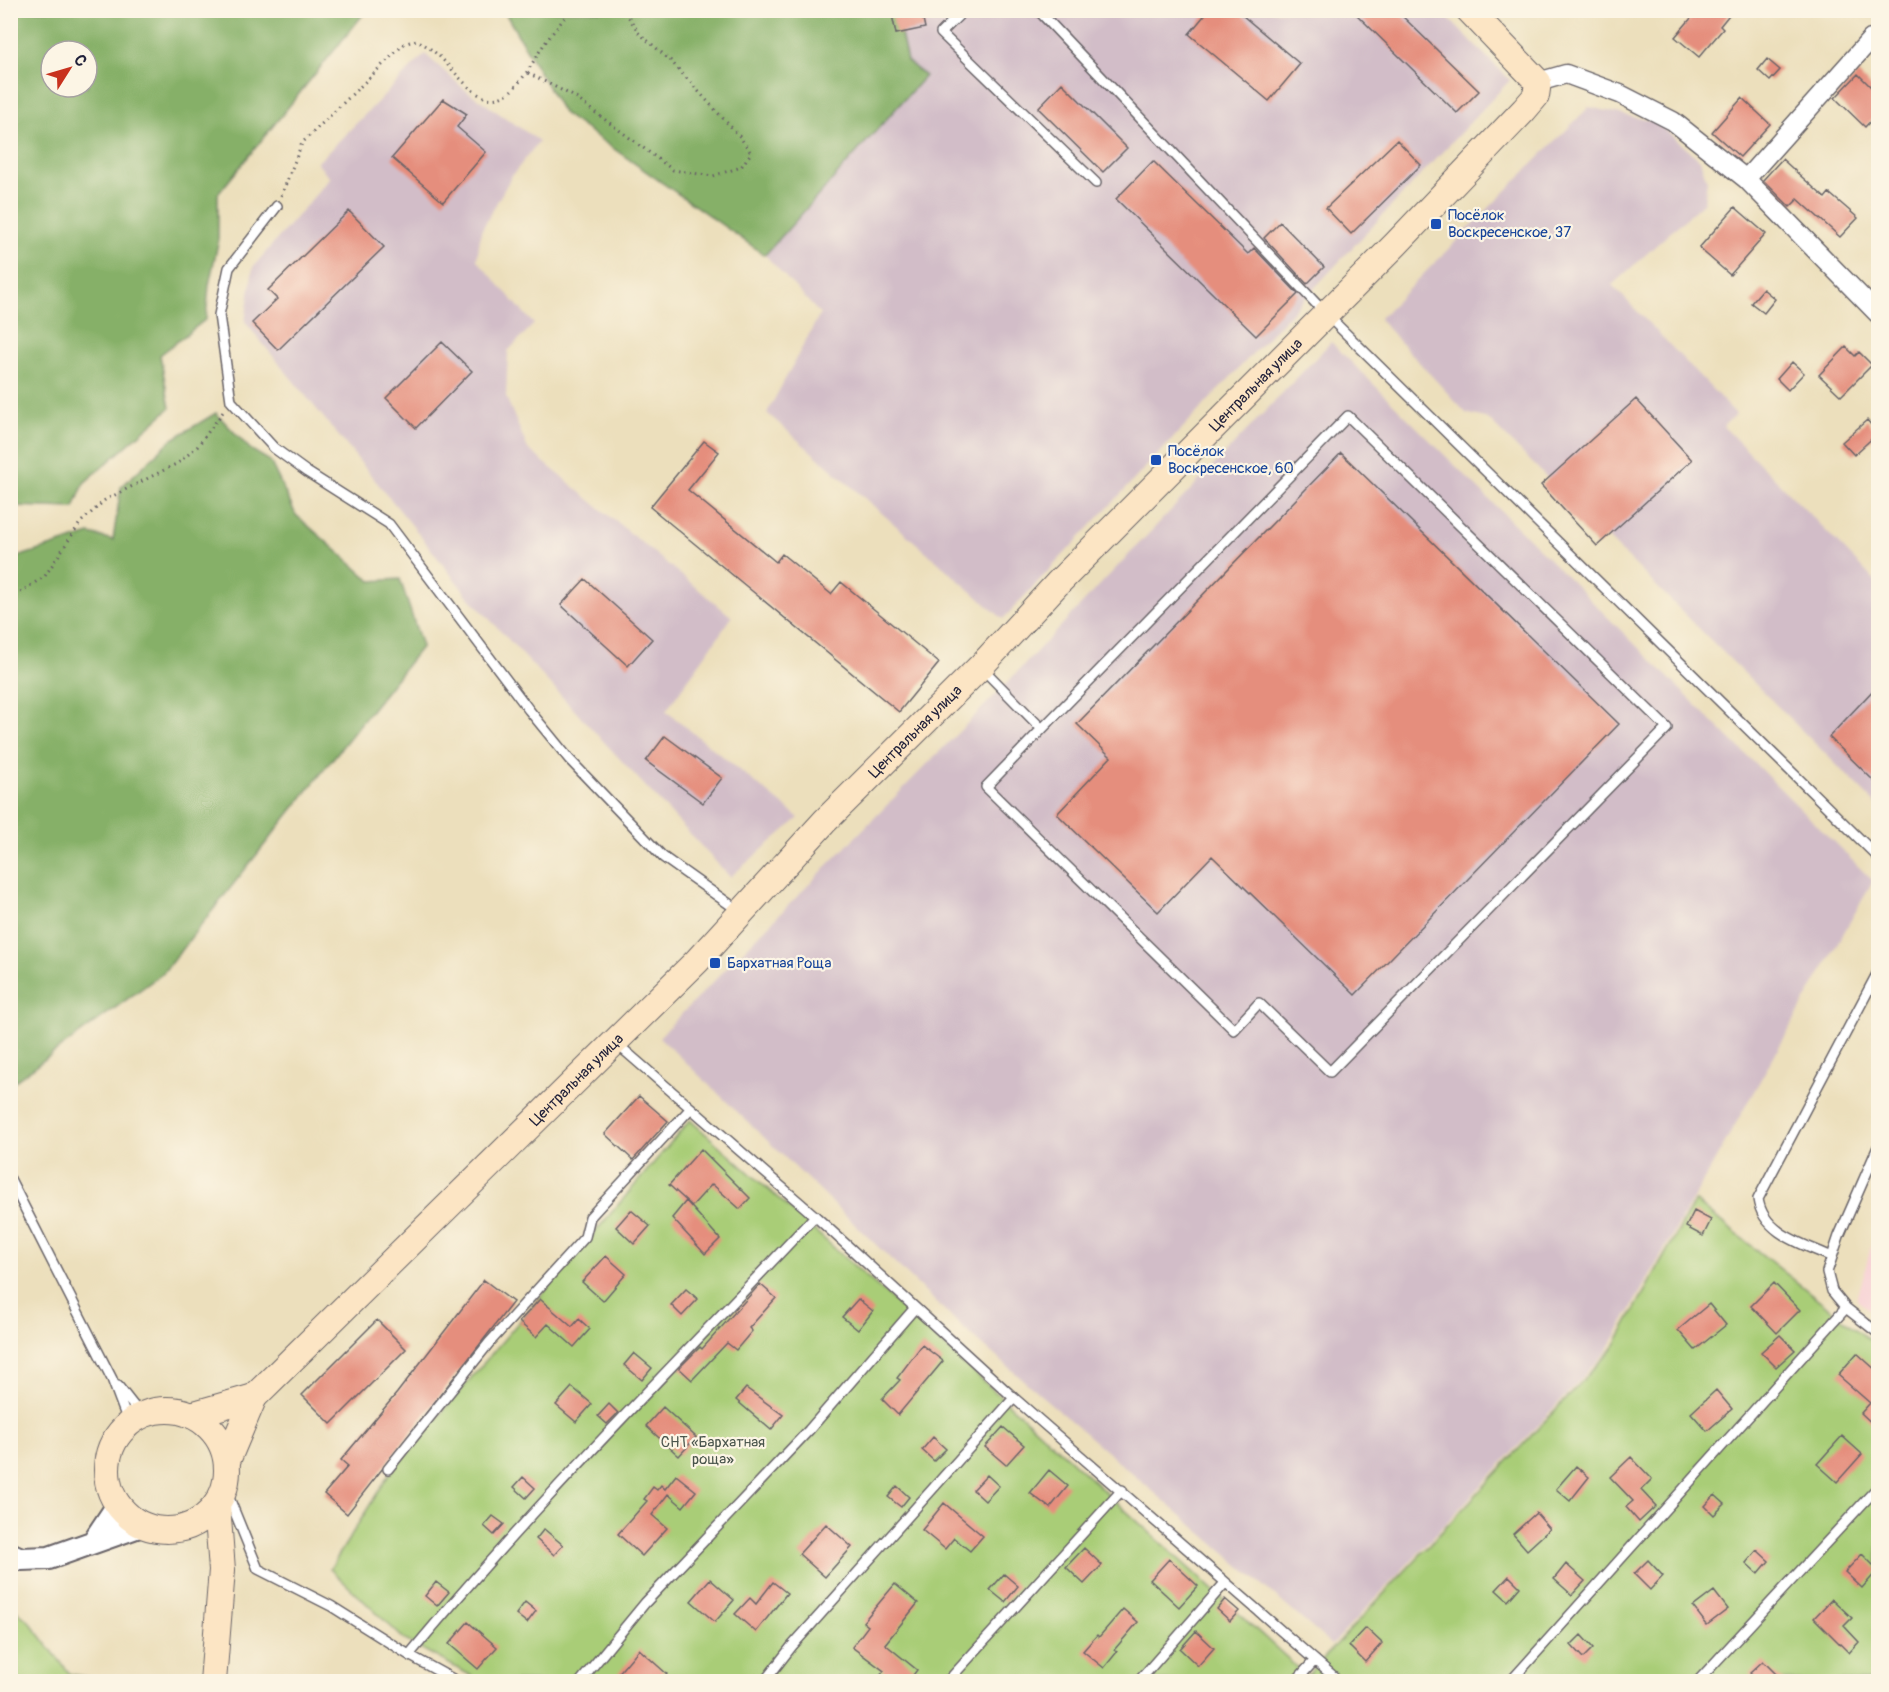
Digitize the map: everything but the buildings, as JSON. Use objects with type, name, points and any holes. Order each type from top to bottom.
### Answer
[{"type":"main road","points":[[1469,10],[1538,82]]},
{"type":"main road","name":"Центральная улица","points":[[254,1398],[614,1042],[741,913],[825,821],[981,666],[1058,584],[1325,313],[1396,244],[1524,110],[1536,96],[1538,82]]},
{"type":"main road","points":[[191,1414],[254,1398]]},
{"type":"main road","points":[[213,1682],[222,1570],[221,1496],[227,1461],[254,1398]]},
{"type":"main road","points":[[221,1496],[203,1519],[189,1526],[173,1530],[158,1530],[142,1525],[118,1505],[110,1489],[107,1471],[110,1453],[117,1437],[134,1419],[175,1410],[191,1414],[208,1426],[220,1442],[227,1461]]},
{"type":"main road","points":[[173,1530],[189,1536],[205,1548],[222,1570]]},
{"type":"street","points":[[1746,179],[1870,39],[1878,48]]},
{"type":"street","points":[[1538,82],[1566,74],[1620,94],[1673,121],[1746,179],[1878,314]]},
{"type":"street","points":[[94,1540],[118,1505]]},
{"type":"street","points":[[10,1554],[21,1558],[49,1558],[94,1540],[142,1525]]},
{"type":"lane","points":[[964,10],[941,33],[1096,183]]},
{"type":"lane","points":[[1038,10],[1325,313],[1878,857]]},
{"type":"lane","points":[[277,206],[229,268],[219,315],[231,401],[274,448],[307,472],[389,524],[529,710],[569,759],[663,857],[741,913]]},
{"type":"lane","points":[[1348,416],[1667,728],[1330,1072],[1259,1003],[1234,1030],[986,787],[1042,729],[1348,416]]},
{"type":"lane","points":[[981,666],[1042,729]]},
{"type":"lane","points":[[1832,1257],[1767,1224],[1760,1211],[1758,1199],[1878,972]]},
{"type":"lane","points":[[614,1042],[815,1216],[914,1309],[1014,1398],[1340,1682]]},
{"type":"lane","points":[[388,1469],[489,1343],[585,1236],[590,1217],[692,1108]]},
{"type":"lane","points":[[1878,1147],[1827,1272],[1832,1291],[1846,1308],[1878,1333]]},
{"type":"lane","points":[[10,1179],[134,1419]]},
{"type":"lane","points":[[409,1655],[471,1580],[548,1496],[815,1216]]},
{"type":"lane","points":[[1510,1682],[1846,1308]]},
{"type":"lane","points":[[580,1682],[645,1603],[809,1430],[914,1309]]},
{"type":"lane","points":[[112,1379],[134,1419]]},
{"type":"lane","points":[[764,1682],[792,1646],[1014,1398]]},
{"type":"lane","points":[[1697,1682],[1878,1487]]},
{"type":"lane","points":[[947,1682],[1122,1490]]},
{"type":"lane","points":[[221,1496],[258,1569],[331,1606],[409,1655],[458,1682]]},
{"type":"lane","points":[[1138,1682],[1226,1583]]},
{"type":"lane","points":[[1295,1682],[1314,1660]]},
{"type":"path","points":[[277,206],[303,143],[404,44],[416,40],[431,47],[477,93],[494,99],[509,93],[528,73],[544,44],[571,10]]},
{"type":"path","points":[[528,73],[573,96],[673,170],[713,176],[741,167],[751,153],[740,137],[670,60],[639,33],[624,10]]},
{"type":"path","points":[[10,599],[45,576],[80,523],[105,500],[178,463],[197,447],[231,401]]},
{"type":"shaded area","points":[[896,11],[1441,11],[1510,80],[1003,619],[767,413],[820,314],[765,255],[925,76],[907,62]]},
{"type":"shaded area","points":[[425,54],[464,89],[539,141],[511,177],[481,231],[477,260],[534,324],[508,351],[506,397],[528,449],[732,617],[666,711],[799,818],[730,877],[467,595],[245,322],[253,267],[330,178],[317,163]]},
{"type":"shaded area","points":[[1589,107],[1656,122],[1700,160],[1707,181],[1704,202],[1612,285],[1736,414],[1723,426],[1878,584],[1878,806],[1488,419],[1466,413],[1379,319]]},
{"type":"shaded area","points":[[1331,342],[1873,881],[1607,1351],[1332,1645],[965,1330],[659,1037],[1001,689]]},
{"type":"shaded area","points":[[1878,1220],[1878,1317],[1857,1300]]},
{"type":"green space","points":[[11,10],[366,11],[218,194],[218,243],[209,285],[206,319],[160,355],[170,408],[84,483],[74,508],[11,506]]},
{"type":"green space","points":[[504,11],[896,11],[907,61],[925,76],[765,255],[563,113]]},
{"type":"green space","points":[[216,413],[250,449],[270,461],[296,515],[371,581],[400,579],[422,646],[163,973],[11,1084],[11,559],[90,534],[113,540],[121,487],[171,440]]},
{"type":"green space","name":"СНТ «Бархатная роща»","points":[[690,1120],[966,1365],[1307,1676],[1613,1348],[1695,1201],[1878,1347],[1878,1681],[481,1681],[405,1640],[330,1569],[388,1476]]},
{"type":"green space","points":[[10,1606],[29,1621],[70,1674],[107,1681],[11,1681]]},
{"type":"place","name":"Посёлок Воскресенское, 37","points":[[1436,224]]},
{"type":"place","name":"Посёлок Воскресенское, 60","points":[[1156,460]]},
{"type":"place","name":"Бархатная Роща","points":[[715,963]]}]
